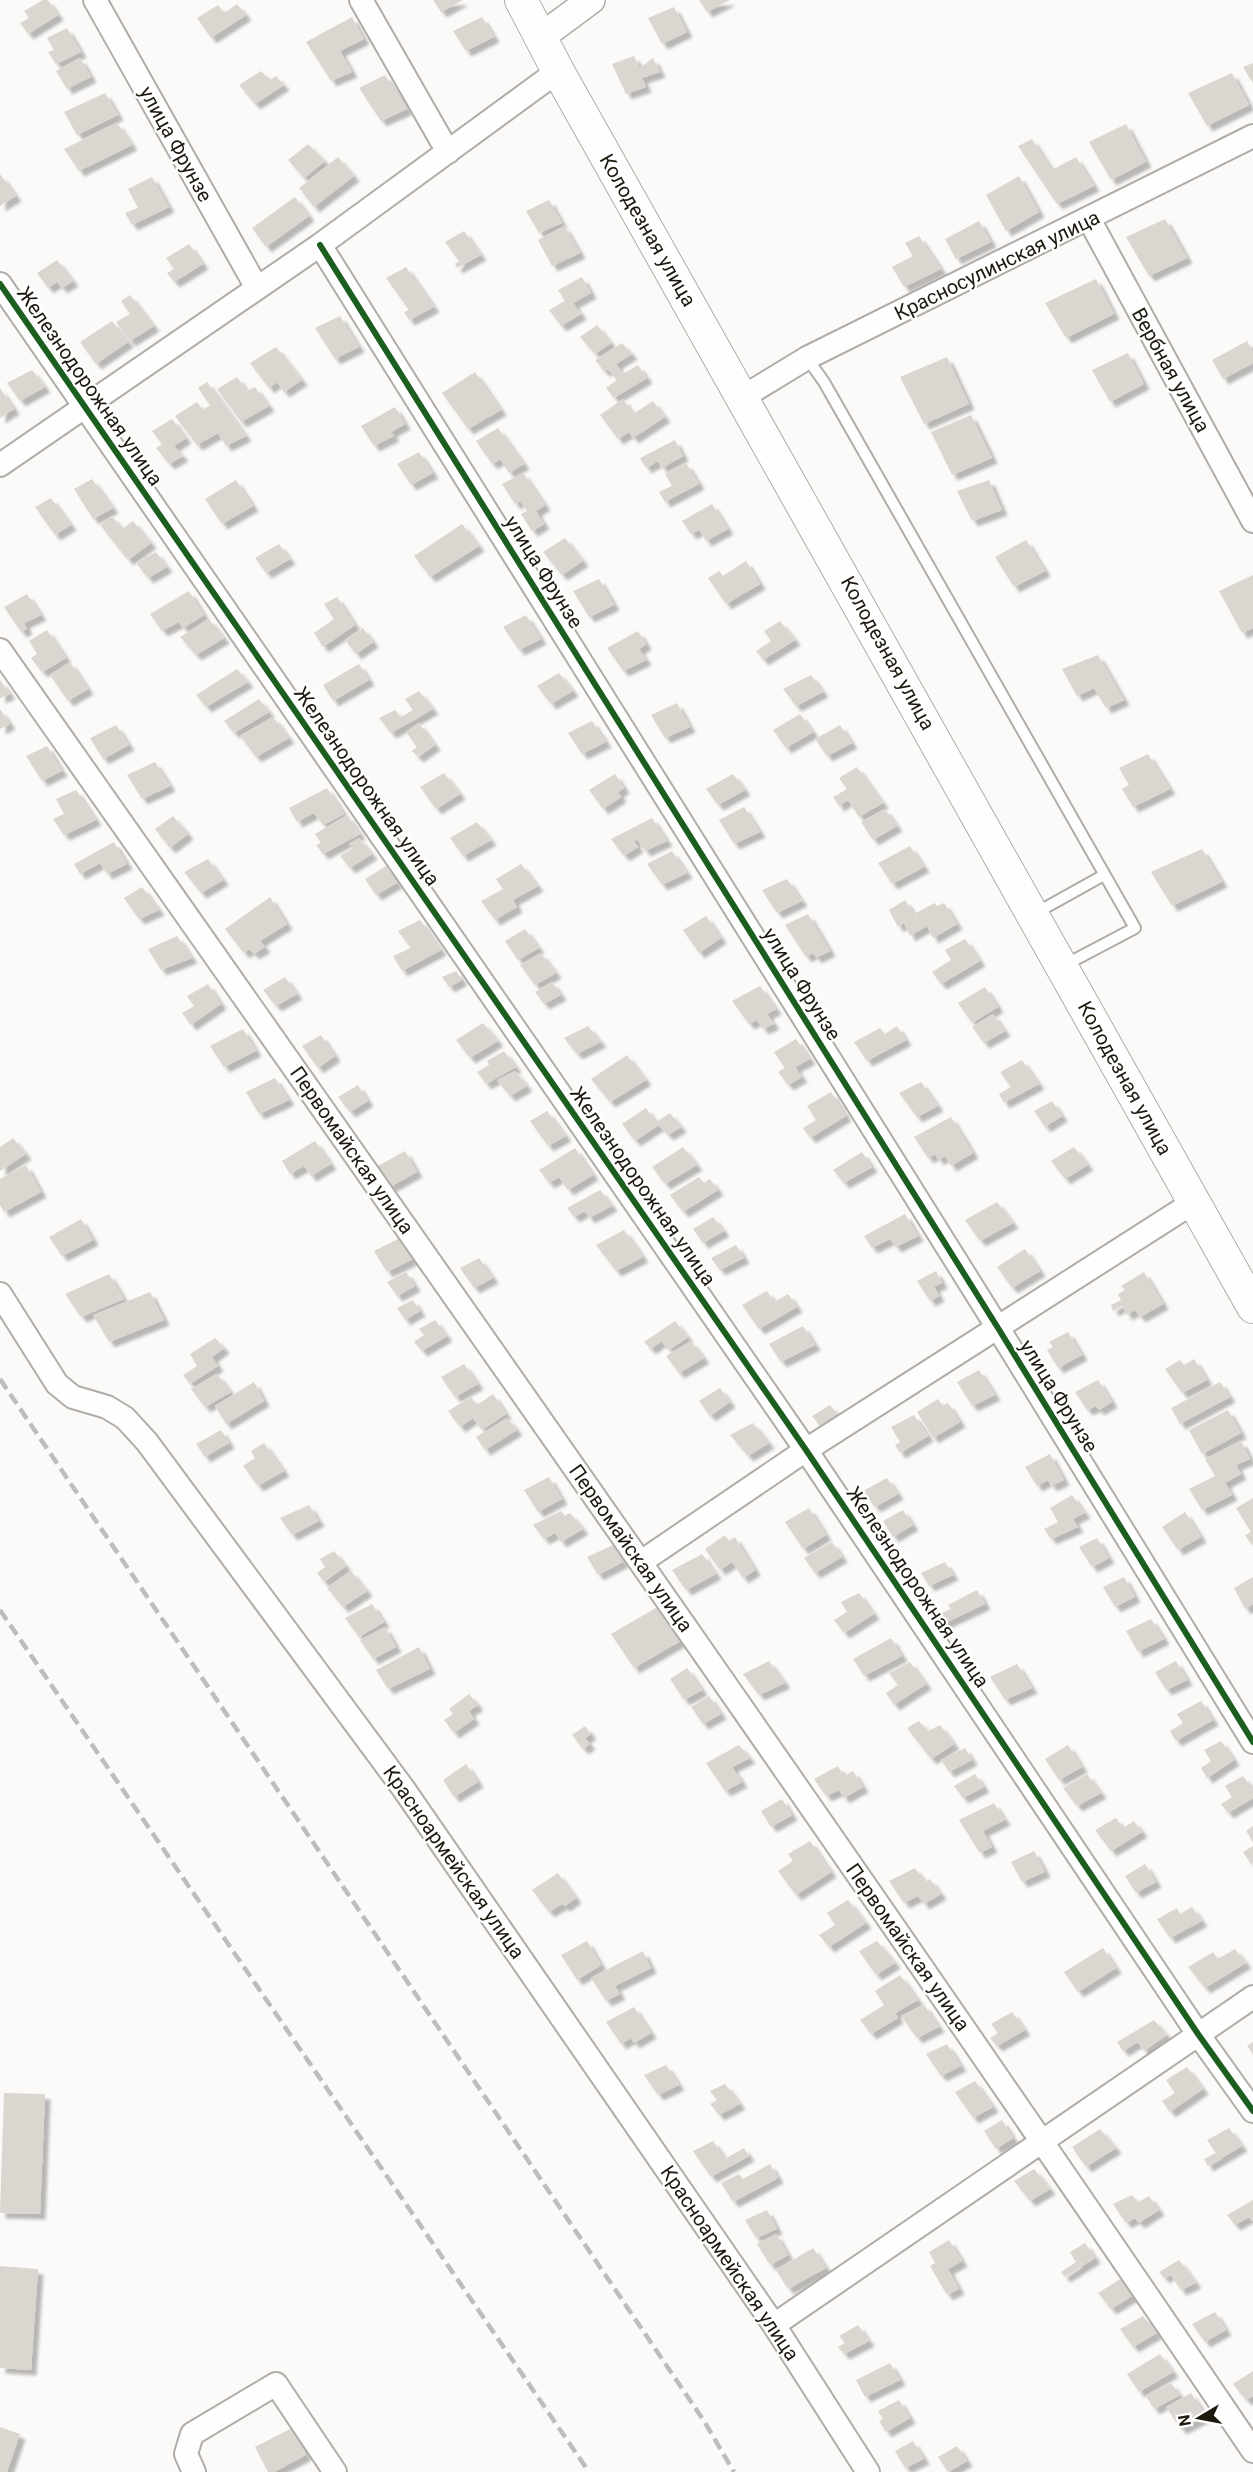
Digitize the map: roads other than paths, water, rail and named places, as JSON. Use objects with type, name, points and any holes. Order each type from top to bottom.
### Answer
[{"type":"main road","name":"Колодезная улица","points":[[522,0],[558,71],[1253,1307]]},
{"type":"street","name":"улица Фрунзе","points":[[95,0],[257,288]]},
{"type":"street","points":[[361,0],[448,152]]},
{"type":"street","points":[[541,37],[591,0]]},
{"type":"street","points":[[0,465],[320,245],[558,71]]},
{"type":"street","name":"Красносулинская улица","points":[[743,397],[807,358],[1253,136]]},
{"type":"street","name":"Вербная улица","points":[[1089,219],[1253,521]]},
{"type":"street","name":"улица Фрунзе","points":[[320,245],[998,1328],[1253,1742]]},
{"type":"street","name":"Железнодорожная улица","points":[[0,284],[806,1450],[1198,2034],[1253,2111]]},
{"type":"street","name":"Первомайская улица","points":[[0,650],[641,1562],[1042,2140],[1253,2451]]},
{"type":"street","points":[[641,1562],[806,1450],[1194,1202]]},
{"type":"street","name":"Красноармейская улица","points":[[0,1294],[57,1384],[73,1397],[107,1407],[125,1418],[147,1442],[403,1788],[774,2325],[868,2472]]},
{"type":"street","points":[[774,2325],[1253,1997]]},
{"type":"street","points":[[190,2463],[192,2434],[276,2384],[335,2472]]},
{"type":"lane","points":[[807,358],[824,382],[1135,928],[1063,966]]},
{"type":"lane","points":[[1034,914],[1104,875]]},
{"type":"railway","points":[[0,1379],[704,2421],[734,2472]]},
{"type":"railway","points":[[0,1610],[589,2472]]}]
